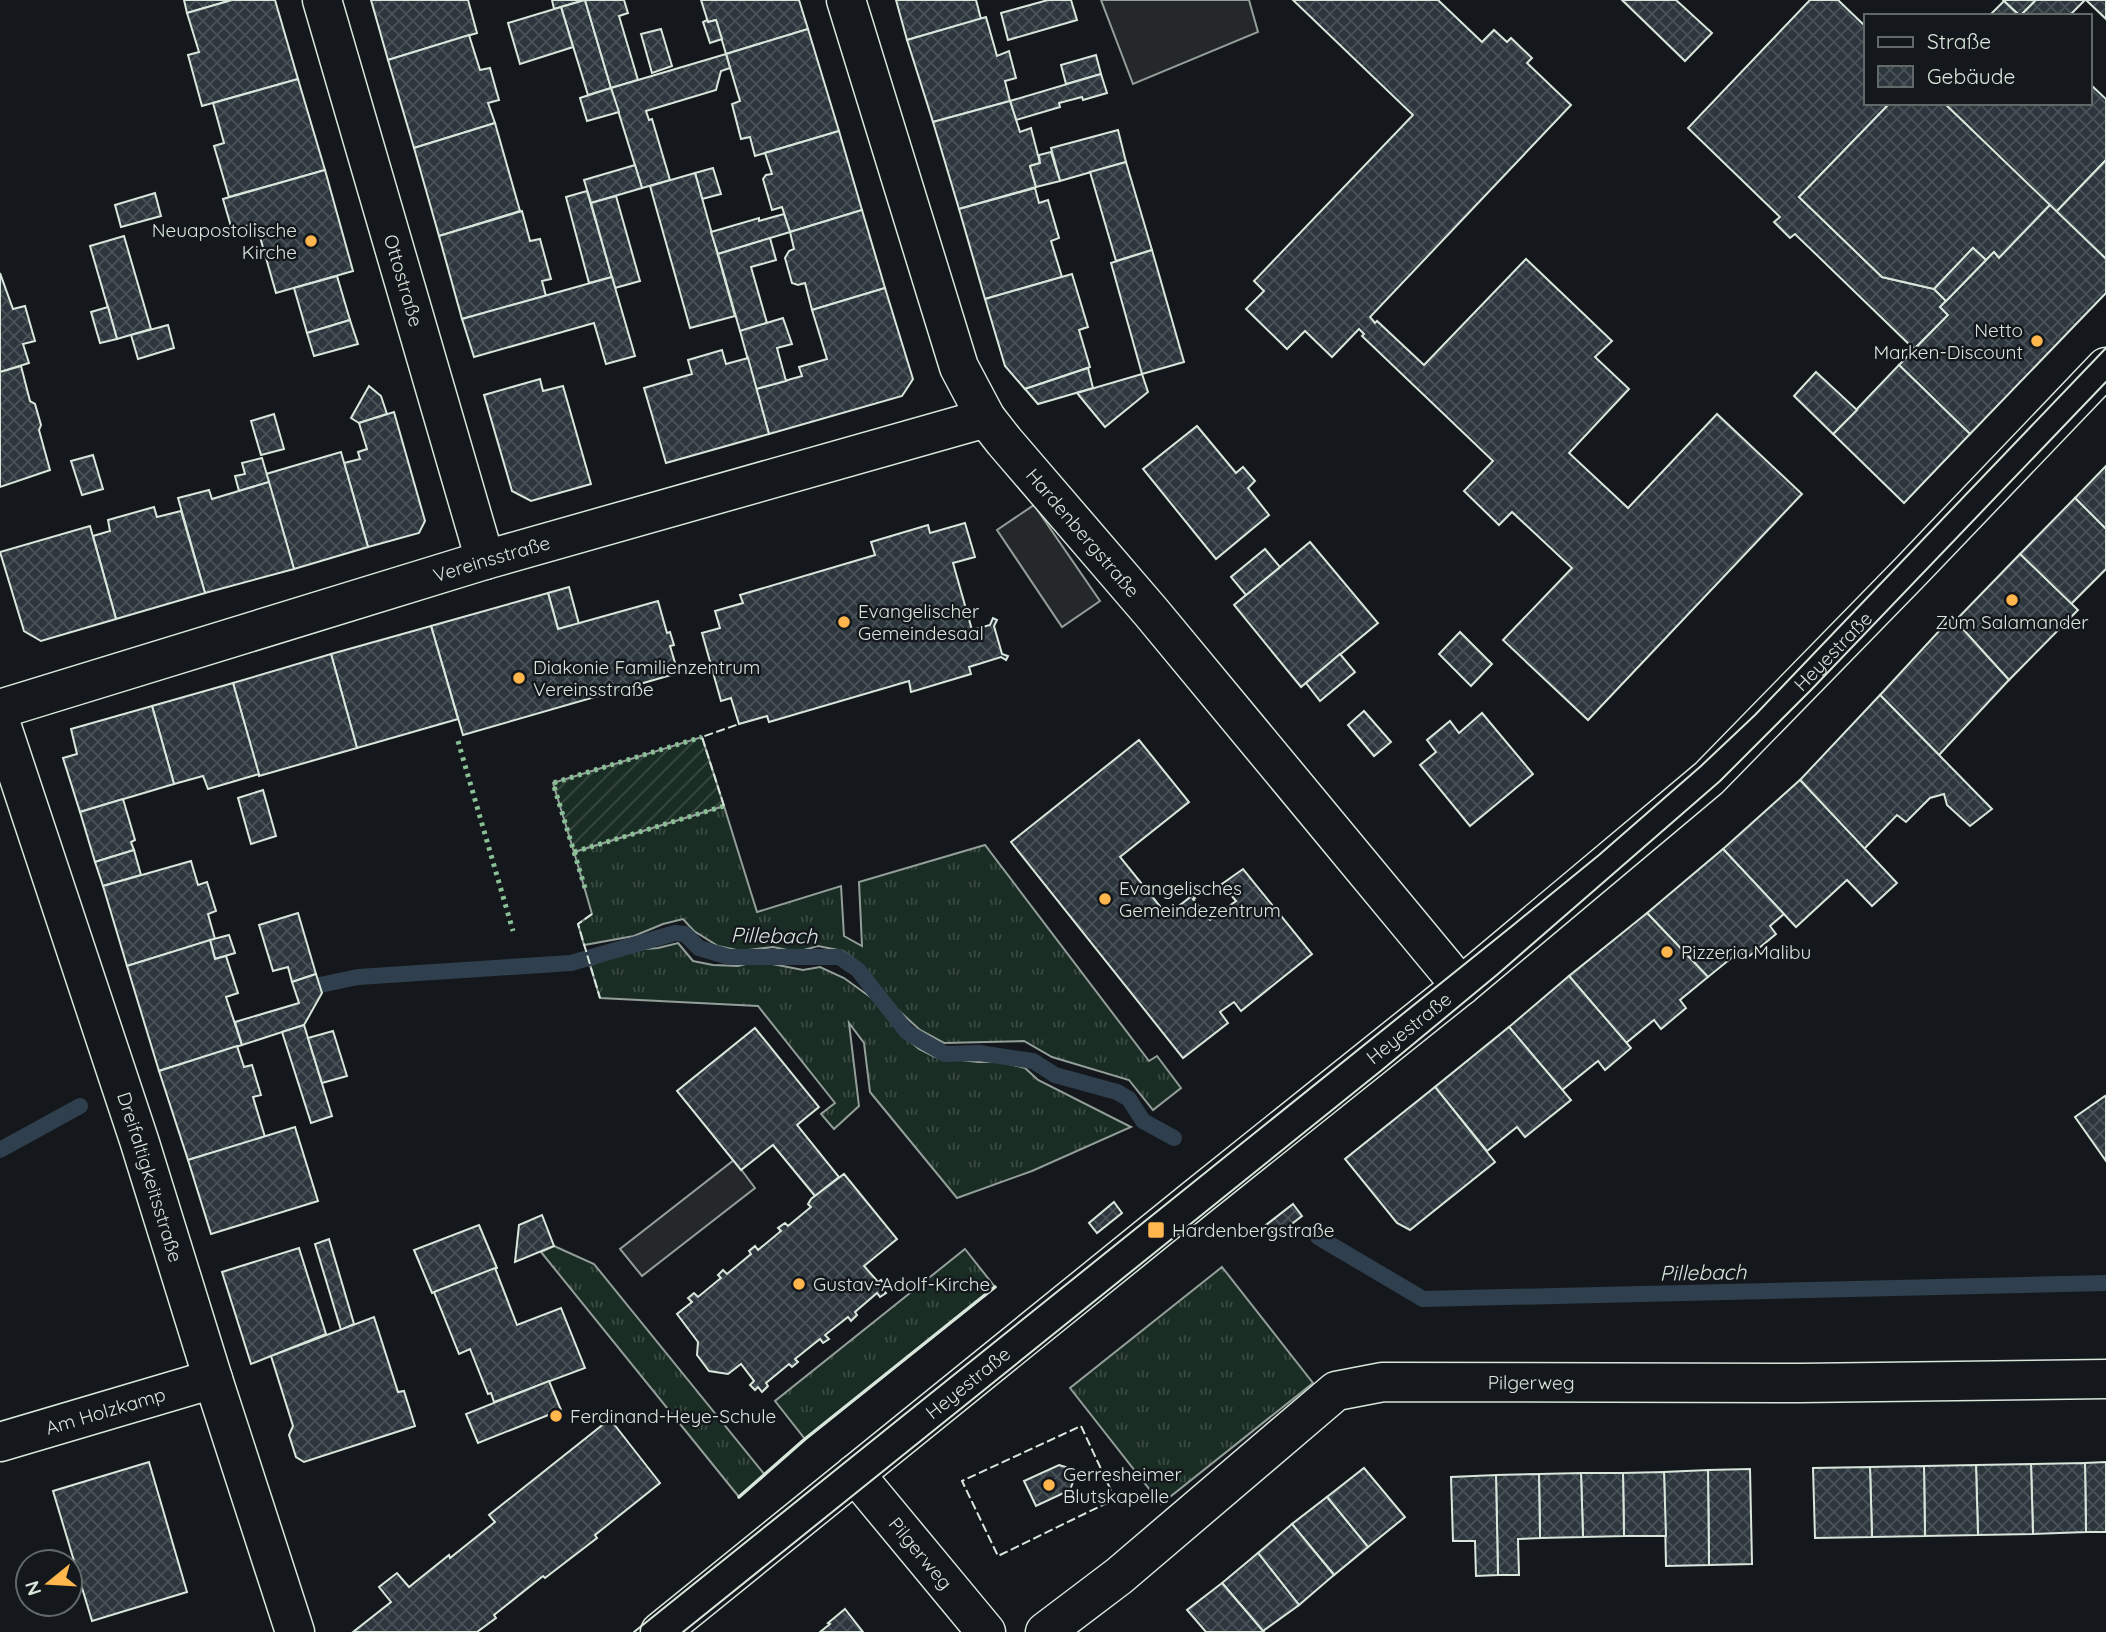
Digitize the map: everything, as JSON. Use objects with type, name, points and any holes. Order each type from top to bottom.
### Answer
[{"type":"street","name":"Ottostraße","points":[[322,0],[485,560]]},
{"type":"street","name":"Hardenbergstraße","points":[[846,0],[959,367],[986,418],[1151,612],[1461,986]]},
{"type":"street","name":"Heyestraße","points":[[660,1632],[1461,986],[1709,778],[2106,367]]},
{"type":"street","name":"Vereinsstraße","points":[[0,709],[485,560],[986,418]]},
{"type":"street","name":"Dreifaltigkeitsstraße","points":[[0,721],[134,1126],[295,1632]]},
{"type":"street","name":"Am Holzkamp","points":[[0,1442],[213,1379]]},
{"type":"street","name":"Pilgerweg","points":[[1045,1632],[1119,1576],[1336,1391],[1383,1382],[1800,1383],[2106,1379]]},
{"type":"street","name":"Pilgerweg","points":[[855,1474],[986,1632]]},
{"type":"green space","points":[[702,737],[724,806],[574,852],[553,783]]},
{"type":"green space","points":[[724,806],[757,912],[841,886],[844,936],[862,946],[859,882],[985,845],[1149,1061],[1157,1056],[1181,1088],[1153,1110],[1129,1080],[1052,1057],[1024,1041],[944,1043],[920,1030],[897,1009],[862,965],[843,951],[818,946],[797,952],[773,947],[741,951],[718,946],[694,931],[683,919],[634,936],[584,945],[578,924],[592,914],[574,852]]},
{"type":"green space","points":[[678,943],[693,961],[713,965],[738,966],[757,961],[803,970],[820,967],[844,978],[880,1004],[905,1037],[919,1049],[935,1057],[1000,1062],[1025,1068],[1038,1080],[1131,1127],[1032,1171],[957,1198],[870,1092],[864,1043],[849,1023],[859,1106],[834,1129],[821,1114],[835,1103],[758,1006],[600,998],[590,965],[631,950]]},
{"type":"green space","points":[[554,1246],[594,1264],[765,1475],[739,1497],[541,1252]]},
{"type":"green space","points":[[965,1249],[995,1287],[805,1439],[775,1401]]},
{"type":"green space","points":[[1222,1267],[1313,1383],[1161,1504],[1070,1388]]},
{"type":"shaded area","points":[[1101,0],[1249,0],[1258,32],[1133,84]]},
{"type":"shaded area","points":[[1034,505],[1100,601],[1062,627],[997,530]]},
{"type":"shaded area","points":[[734,1160],[755,1188],[642,1276],[620,1249]]},
{"type":"building","points":[[184,0],[232,0],[187,13]]},
{"type":"building","points":[[232,0],[275,0],[298,79],[202,106],[188,55],[199,52],[187,13]]},
{"type":"building","points":[[371,0],[468,0],[477,33],[388,60]]},
{"type":"building","points":[[552,0],[585,0],[554,9]]},
{"type":"building","points":[[585,0],[611,88],[588,95],[561,7]]},
{"type":"building","points":[[585,0],[624,0],[628,13],[619,16],[638,80],[611,88]]},
{"type":"building","points":[[701,0],[799,0],[808,29],[726,54],[716,20],[708,22]]},
{"type":"building","points":[[896,0],[976,0],[981,19],[907,40]]},
{"type":"building","points":[[1048,0],[1071,0],[1077,20],[1008,40],[1001,13]]},
{"type":"building","points":[[1293,0],[1438,0],[1482,42],[1494,30],[1507,42],[1511,38],[1532,58],[1527,63],[1571,105],[1370,317],[1375,323],[1377,321],[1424,365],[1526,259],[1612,341],[1595,357],[1629,389],[1569,453],[1628,508],[1717,414],[1802,494],[1588,720],[1503,640],[1572,568],[1512,512],[1499,525],[1464,491],[1493,461],[1362,336],[1364,334],[1359,329],[1332,357],[1305,331],[1287,349],[1246,309],[1264,291],[1254,281],[1413,115]]},
{"type":"building","points":[[1622,0],[1676,0],[1712,33],[1685,61]]},
{"type":"building","points":[[1810,0],[1838,0],[1864,25],[1864,105],[1888,105],[1799,197],[1882,277],[1934,289],[1946,301],[1940,307],[1948,315],[1914,349],[1795,234],[1790,238],[1774,222],[1780,217],[1688,128]]},
{"type":"building","points":[[2003,0],[2036,0],[2022,14],[2018,14]]},
{"type":"building","points":[[2036,0],[2085,0],[2071,14],[2022,14]]},
{"type":"building","points":[[2086,0],[2106,0],[2106,19]]},
{"type":"building","points":[[2004,1],[2018,14],[1991,14]]},
{"type":"building","points":[[561,7],[573,47],[520,64],[508,23]]},
{"type":"building","points":[[986,17],[997,56],[1009,51],[1016,78],[1005,81],[1010,101],[933,122],[907,40]]},
{"type":"building","points":[[716,20],[722,39],[710,43],[703,22]]},
{"type":"building","points":[[661,29],[672,66],[652,73],[641,34]]},
{"type":"building","points":[[808,29],[839,131],[755,156],[750,137],[741,139],[732,104],[740,101],[726,54]]},
{"type":"building","points":[[469,35],[480,70],[490,68],[499,100],[488,103],[495,123],[414,148],[388,60]]},
{"type":"building","points":[[726,54],[730,68],[721,71],[716,90],[646,111],[649,120],[652,119],[670,180],[642,188],[611,88]]},
{"type":"building","points":[[1096,55],[1101,74],[1066,84],[1061,65]]},
{"type":"building","points":[[1101,74],[1107,93],[1059,103],[1060,107],[1016,120],[1010,101]]},
{"type":"building","points":[[298,79],[325,170],[229,197],[214,146],[224,143],[213,103]]},
{"type":"building","points":[[2092,86],[2106,99],[2106,160],[2056,212],[1946,105],[2092,105]]},
{"type":"building","points":[[611,88],[619,112],[587,121],[580,98]]},
{"type":"building","points":[[1010,101],[1020,132],[1031,128],[1040,163],[1030,166],[1036,187],[959,209],[933,122]]},
{"type":"building","points":[[1888,105],[1946,105],[2050,205],[1999,258],[1994,252],[1986,260],[1973,248],[1934,289],[1882,277],[1799,197]]},
{"type":"building","points":[[495,123],[520,211],[439,236],[414,148]]},
{"type":"building","points":[[1118,130],[1126,162],[1060,181],[1051,148]]},
{"type":"building","points":[[839,131],[862,210],[790,232],[782,207],[772,210],[763,179],[772,174],[765,153]]},
{"type":"building","points":[[1051,152],[1060,181],[1036,187],[1030,166],[1040,163],[1039,155]]},
{"type":"building","points":[[2106,160],[2106,259],[2056,212]]},
{"type":"building","points":[[1126,162],[1152,250],[1116,261],[1090,172]]},
{"type":"building","points":[[635,165],[642,188],[591,203],[584,180]]},
{"type":"building","points":[[713,168],[721,194],[702,199],[695,173]]},
{"type":"building","points":[[325,170],[353,271],[276,293],[256,223],[232,230],[223,199]]},
{"type":"building","points":[[695,173],[735,316],[690,328],[650,186]]},
{"type":"building","points":[[1035,188],[1039,203],[1048,200],[1059,238],[1051,241],[1062,277],[985,299],[959,209]]},
{"type":"building","points":[[587,191],[612,277],[589,283],[566,197]]},
{"type":"building","points":[[155,193],[161,216],[121,227],[115,205]]},
{"type":"building","points":[[616,196],[640,281],[615,288],[591,203]]},
{"type":"building","points":[[2050,205],[2106,259],[2106,293],[1970,434],[1899,365],[1948,315],[1940,307],[1994,252],[1999,258]]},
{"type":"building","points":[[862,210],[885,288],[812,310],[805,283],[792,283],[785,258],[789,251],[794,249],[790,232]]},
{"type":"building","points":[[522,211],[530,241],[540,239],[551,279],[542,281],[546,296],[462,319],[439,236]]},
{"type":"building","points":[[784,214],[790,232],[718,254],[711,232],[759,218],[759,221]]},
{"type":"building","points":[[124,236],[151,329],[117,339],[90,246]]},
{"type":"building","points":[[770,238],[776,260],[751,267],[767,323],[740,331],[718,254]]},
{"type":"building","points":[[1973,248],[1986,260],[1946,301],[1934,289]]},
{"type":"building","points":[[1152,250],[1184,362],[1142,374],[1111,263]]},
{"type":"building","points":[[0,273],[13,309],[25,306],[35,341],[23,344],[29,363],[0,372]]},
{"type":"building","points":[[1072,274],[1088,327],[1079,330],[1090,367],[1025,389],[1005,366],[985,299]]},
{"type":"building","points":[[337,276],[350,320],[307,333],[294,288]]},
{"type":"building","points":[[612,277],[635,356],[606,364],[594,323],[474,357],[462,319]]},
{"type":"building","points":[[885,288],[913,379],[902,396],[769,434],[756,389],[802,376],[799,367],[827,359],[812,310]]},
{"type":"building","points":[[108,307],[117,339],[100,343],[91,312]]},
{"type":"building","points":[[783,318],[792,344],[777,348],[786,381],[756,389],[740,331]]},
{"type":"building","points":[[350,320],[358,344],[314,356],[307,333]]},
{"type":"building","points":[[168,325],[174,348],[138,359],[131,335]]},
{"type":"building","points":[[722,350],[726,364],[748,358],[769,434],[666,463],[644,388],[692,374],[688,360]]},
{"type":"building","points":[[1899,365],[1970,434],[1904,503],[1833,434]]},
{"type":"building","points":[[21,366],[30,401],[35,404],[41,425],[39,430],[50,470],[0,487],[0,372]]},
{"type":"building","points":[[1088,368],[1093,388],[1038,404],[1025,389]]},
{"type":"building","points":[[1816,372],[1857,410],[1833,434],[1794,396]]},
{"type":"building","points":[[1142,374],[1148,392],[1105,427],[1077,393]]},
{"type":"building","points":[[540,379],[543,391],[563,386],[591,484],[531,501],[512,491],[484,395]]},
{"type":"building","points":[[369,386],[381,396],[387,414],[359,423],[351,418]]},
{"type":"building","points":[[394,412],[425,521],[419,533],[368,547],[344,463],[360,459],[358,452],[367,449],[359,423]]},
{"type":"building","points":[[274,414],[284,449],[261,455],[251,421]]},
{"type":"building","points":[[1197,426],[1236,473],[1243,467],[1255,481],[1248,488],[1269,515],[1216,559],[1143,469]]},
{"type":"building","points":[[341,452],[368,547],[294,569],[266,474]]},
{"type":"building","points":[[93,455],[103,489],[82,495],[71,461]]},
{"type":"building","points":[[262,458],[269,482],[239,491],[235,476],[245,474],[242,463]]},
{"type":"building","points":[[2106,466],[2106,529],[2075,498]]},
{"type":"building","points":[[269,482],[294,569],[205,593],[178,498],[209,490],[212,499]]},
{"type":"building","points":[[2075,498],[2106,529],[2106,569],[2071,604],[2020,554]]},
{"type":"building","points":[[154,507],[157,517],[181,511],[205,593],[116,619],[93,536],[110,531],[108,520]]},
{"type":"building","name":"Evangelischer Gemeindesaal","points":[[965,523],[975,557],[953,563],[972,630],[990,625],[993,618],[997,620],[994,626],[1002,654],[1008,656],[1006,660],[1001,657],[969,667],[971,674],[911,692],[909,681],[769,722],[767,716],[739,724],[731,698],[721,701],[702,633],[720,628],[715,611],[743,603],[740,595],[875,555],[871,542],[928,525],[930,533]]},
{"type":"building","points":[[90,526],[116,619],[41,641],[24,631],[0,552]]},
{"type":"building","points":[[1310,542],[1378,623],[1301,687],[1234,605]]},
{"type":"building","points":[[1265,549],[1280,567],[1246,595],[1231,577]]},
{"type":"building","points":[[2020,554],[2078,610],[2009,680],[1955,621]]},
{"type":"building","points":[[569,587],[579,624],[558,629],[548,593]]},
{"type":"building","points":[[548,593],[558,629],[658,601],[667,633],[670,632],[674,645],[670,646],[678,673],[463,735],[431,626]]},
{"type":"building","points":[[1952,617],[2009,680],[1939,755],[1880,695]]},
{"type":"building","points":[[431,626],[458,719],[357,748],[331,654]]},
{"type":"building","points":[[1460,632],[1492,664],[1471,686],[1439,654]]},
{"type":"building","points":[[331,654],[357,748],[259,776],[233,683]]},
{"type":"building","points":[[1340,654],[1355,672],[1320,701],[1306,683]]},
{"type":"building","points":[[233,683],[259,774],[208,789],[203,776],[174,784],[152,706]]},
{"type":"building","points":[[1880,695],[1992,809],[1970,826],[1947,805],[1944,794],[1930,798],[1906,822],[1897,815],[1864,849],[1800,780]]},
{"type":"building","points":[[152,706],[174,784],[80,812],[63,758],[77,754],[71,729]]},
{"type":"building","points":[[1364,711],[1391,742],[1374,756],[1348,725]]},
{"type":"building","points":[[1482,713],[1533,774],[1470,826],[1420,765],[1436,752],[1427,740],[1450,721],[1459,733]]},
{"type":"building","name":"Evangelisches Gemeindezentrum","points":[[1139,740],[1189,802],[1120,857],[1167,915],[1193,895],[1193,899],[1210,920],[1236,901],[1222,884],[1243,869],[1312,954],[1241,1011],[1234,1002],[1220,1012],[1228,1023],[1183,1058],[1011,842]]},
{"type":"building","points":[[1800,780],[1897,883],[1872,906],[1847,880],[1796,927],[1723,849]]},
{"type":"building","points":[[263,790],[276,836],[251,844],[238,798]]},
{"type":"building","points":[[123,799],[135,840],[131,842],[134,850],[95,862],[80,812]]},
{"type":"building","points":[[1723,849],[1784,914],[1770,926],[1776,934],[1747,958],[1740,951],[1708,977],[1647,913]]},
{"type":"building","points":[[134,850],[141,875],[103,886],[95,862]]},
{"type":"building","points":[[191,861],[198,885],[207,882],[216,911],[208,914],[215,939],[127,966],[103,886]]},
{"type":"building","points":[[298,913],[316,974],[292,982],[288,967],[273,971],[259,925]]},
{"type":"building","points":[[1647,913],[1708,977],[1680,1000],[1686,1008],[1661,1029],[1654,1020],[1626,1043],[1569,976]]},
{"type":"building","points":[[229,935],[235,953],[215,959],[210,940]]},
{"type":"building","points":[[210,940],[215,959],[226,956],[238,993],[226,997],[242,1045],[159,1071],[127,966]]},
{"type":"building","points":[[316,974],[322,993],[304,1025],[242,1045],[235,1022],[299,1003],[292,982]]},
{"type":"building","points":[[1569,976],[1631,1048],[1605,1070],[1598,1061],[1562,1090],[1509,1027]]},
{"type":"building","points":[[304,1025],[332,1116],[311,1123],[282,1032]]},
{"type":"building","points":[[1509,1027],[1571,1100],[1525,1137],[1517,1127],[1487,1151],[1435,1087]]},
{"type":"building","points":[[755,1028],[819,1107],[797,1125],[839,1177],[815,1196],[773,1145],[741,1170],[677,1091]]},
{"type":"building","points":[[333,1031],[347,1076],[322,1083],[308,1038]]},
{"type":"building","points":[[237,1046],[244,1067],[252,1065],[261,1095],[253,1097],[265,1137],[188,1160],[159,1071]]},
{"type":"building","points":[[1435,1087],[1495,1162],[1410,1230],[1397,1223],[1345,1159]]},
{"type":"building","points":[[2105,1096],[2106,1098],[2106,1161],[2075,1117]]},
{"type":"building","points":[[295,1127],[318,1201],[211,1234],[188,1160]]},
{"type":"building","name":"Gustav-Adolf-Kirche","points":[[844,1174],[897,1239],[864,1266],[878,1282],[881,1280],[885,1286],[882,1289],[886,1293],[880,1297],[877,1293],[855,1312],[857,1315],[851,1321],[848,1317],[825,1335],[829,1339],[823,1343],[820,1339],[795,1359],[798,1362],[792,1367],[789,1364],[766,1383],[768,1386],[762,1392],[758,1387],[755,1390],[750,1385],[754,1381],[741,1364],[728,1374],[709,1371],[697,1355],[698,1342],[677,1314],[692,1302],[688,1298],[694,1293],[698,1297],[721,1278],[718,1275],[723,1270],[727,1274],[751,1254],[749,1251],[755,1246],[758,1250],[781,1231],[778,1228],[785,1223],[788,1226],[811,1207],[808,1204],[811,1199]]},
{"type":"building","points":[[1114,1202],[1122,1213],[1097,1233],[1089,1223]]},
{"type":"building","points":[[1293,1204],[1302,1216],[1276,1236],[1266,1225]]},
{"type":"building","points":[[542,1215],[554,1246],[515,1262],[519,1225]]},
{"type":"building","points":[[479,1225],[497,1268],[432,1293],[414,1250]]},
{"type":"building","points":[[329,1239],[354,1324],[341,1330],[315,1244]]},
{"type":"building","points":[[299,1248],[326,1334],[251,1364],[222,1272]]},
{"type":"building","points":[[495,1268],[517,1325],[561,1308],[585,1368],[494,1402],[491,1393],[488,1394],[470,1349],[459,1354],[434,1292]]},
{"type":"building","points":[[374,1317],[398,1392],[404,1391],[415,1426],[304,1462],[296,1457],[289,1435],[293,1426],[271,1356]]},
{"type":"building","points":[[549,1381],[561,1410],[478,1443],[466,1414]]},
{"type":"building","points":[[610,1419],[660,1483],[595,1535],[597,1538],[545,1578],[543,1576],[477,1632],[353,1632],[391,1602],[379,1587],[397,1573],[409,1587],[449,1555],[450,1558],[495,1522],[489,1515]]},
{"type":"building","points":[[149,1462],[187,1592],[92,1621],[84,1594],[84,1548],[70,1548],[53,1491]]},
{"type":"building","points":[[2106,1462],[2106,1532],[2086,1532],[2085,1463]]},
{"type":"building","points":[[2085,1463],[2086,1532],[2033,1534],[2031,1464]]},
{"type":"building","points":[[2031,1464],[2033,1534],[1978,1535],[1976,1465]]},
{"type":"building","name":"Gerresheimer Blutskapelle","points":[[1059,1465],[1069,1468],[1074,1479],[1070,1490],[1036,1506],[1024,1481]]},
{"type":"building","points":[[1976,1465],[1978,1535],[1925,1536],[1924,1466]]},
{"type":"building","points":[[1924,1466],[1925,1536],[1872,1537],[1870,1467]]},
{"type":"building","points":[[1870,1467],[1872,1537],[1815,1538],[1813,1468]]},
{"type":"building","points":[[1364,1468],[1405,1517],[1368,1547],[1327,1497]]},
{"type":"building","points":[[1750,1469],[1752,1564],[1709,1565],[1708,1470]]},
{"type":"building","points":[[1708,1470],[1709,1565],[1666,1566],[1664,1472]]},
{"type":"building","points":[[1664,1472],[1666,1536],[1624,1536],[1623,1473]]},
{"type":"building","points":[[1581,1473],[1623,1473],[1624,1536],[1583,1537]]},
{"type":"building","points":[[1581,1473],[1583,1537],[1540,1538],[1539,1474]]},
{"type":"building","points":[[1539,1474],[1540,1538],[1518,1539],[1519,1575],[1498,1575],[1496,1475]]},
{"type":"building","points":[[1496,1475],[1498,1575],[1476,1576],[1475,1541],[1453,1541],[1451,1477]]},
{"type":"building","points":[[1327,1497],[1368,1547],[1334,1575],[1292,1524]]},
{"type":"building","points":[[1292,1524],[1334,1575],[1299,1605],[1258,1553]]},
{"type":"building","points":[[1258,1553],[1299,1605],[1263,1631],[1222,1583]]},
{"type":"building","points":[[1222,1583],[1264,1632],[1206,1632],[1187,1610]]},
{"type":"building","points":[[845,1609],[863,1632],[820,1632],[830,1624],[828,1623]]},
{"type":"waterway","name":"Pillebach","points":[[320,985],[358,977],[571,963],[675,933],[685,934],[699,948],[729,957],[839,957],[858,970],[907,1032],[945,1054],[979,1053],[1033,1061],[1055,1075],[1117,1092],[1129,1099],[1143,1121],[1174,1138]]},
{"type":"waterway","name":"Pillebach","points":[[0,1150],[80,1106]]},
{"type":"waterway","name":"Pillebach","points":[[1318,1237],[1423,1299],[2106,1283]]},
{"type":"tram line","points":[[634,1632],[1599,855],[1755,715],[2106,348]]},
{"type":"tram line","points":[[683,1632],[1382,1070],[1498,974],[1720,781],[1810,691],[2106,382]]},
{"type":"hedge","points":[[585,888],[553,783],[702,737]]},
{"type":"hedge","points":[[458,741],[513,931]]},
{"type":"hedge","points":[[574,852],[724,806]]},
{"type":"fence","points":[[724,806],[702,737],[739,724]]},
{"type":"fence","points":[[592,914],[578,924],[600,998]]},
{"type":"fence","points":[[1081,1426],[1115,1499],[998,1556],[962,1481],[1081,1426]]},
{"type":"wall","points":[[739,1497],[805,1439],[995,1287]]},
{"type":"place","name":"Neuapostolische Kirche","points":[[311,241]]},
{"type":"place","name":"Netto Marken-Discount","points":[[2037,341]]},
{"type":"place","name":"Zum Salamander","points":[[2012,600]]},
{"type":"place","name":"Evangelischer Gemeindesaal","points":[[844,622]]},
{"type":"place","name":"Diakonie Familienzentrum Vereinsstraße","points":[[519,678]]},
{"type":"place","name":"Evangelisches Gemeindezentrum","points":[[1105,899]]},
{"type":"place","name":"Pizzeria Malibu","points":[[1667,952]]},
{"type":"place","name":"Hardenbergstraße","points":[[1156,1230]]},
{"type":"place","name":"Gustav-Adolf-Kirche","points":[[799,1284]]},
{"type":"place","name":"Ferdinand-Heye-Schule","points":[[556,1416]]},
{"type":"place","name":"Gerresheimer Blutskapelle","points":[[1049,1485]]}]
